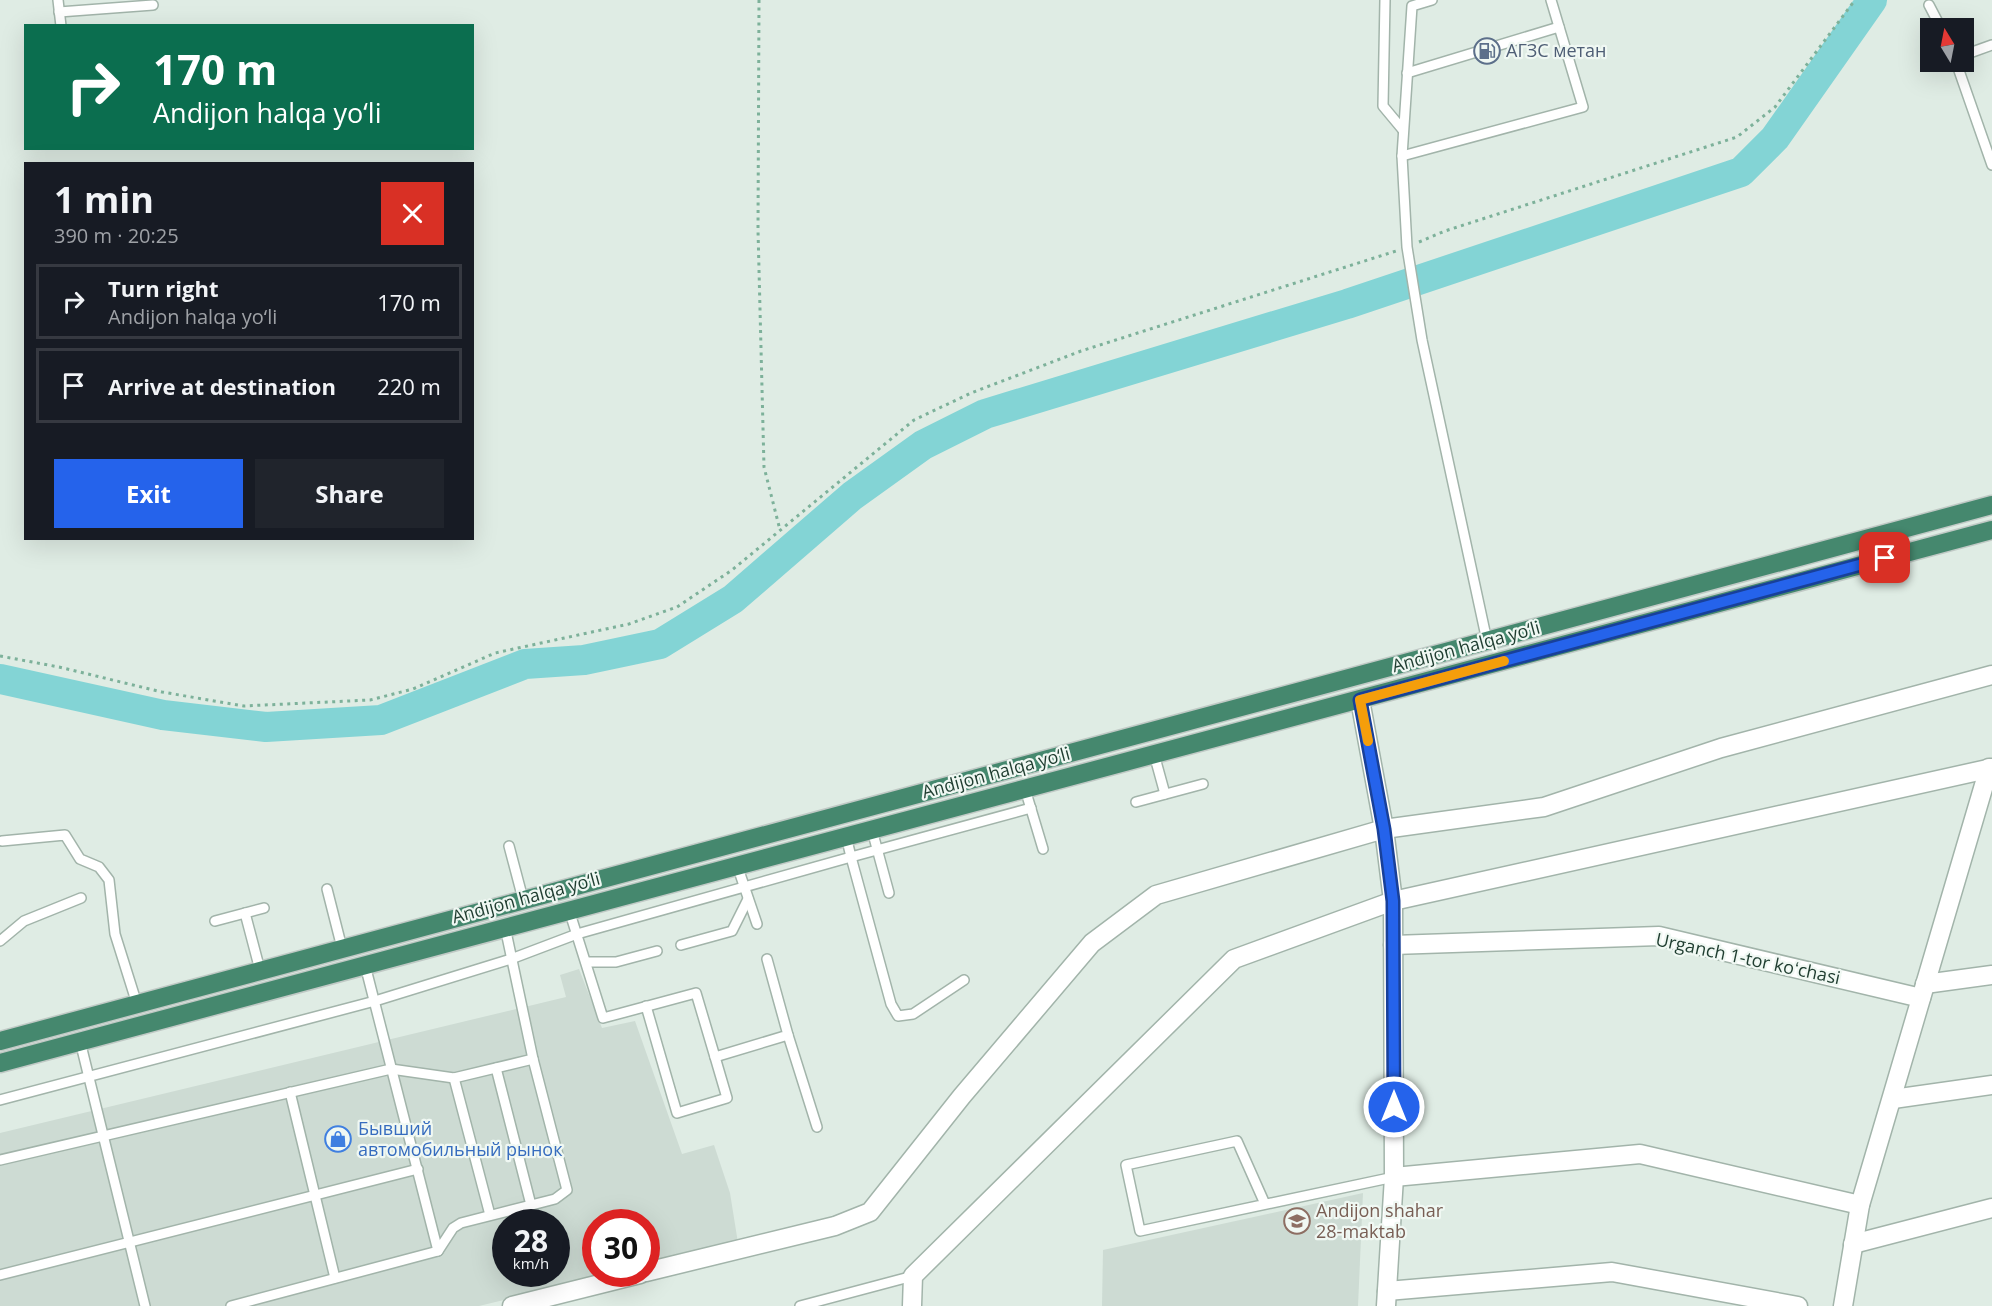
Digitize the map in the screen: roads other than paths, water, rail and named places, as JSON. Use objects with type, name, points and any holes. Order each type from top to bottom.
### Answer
[{"type":"highway","name":"Andijon halqa yo‘li","points":[[0,1041],[1992,505]]},
{"type":"highway","name":"Andijon halqa yo‘li","points":[[0,1063],[1992,530]]},
{"type":"street","points":[[660,1269],[835,1226],[870,1212],[962,1096],[1092,943],[1156,895],[1384,829],[1544,807],[1721,748],[1992,675]]},
{"type":"street","points":[[1360,700],[1384,829],[1393,901],[1394,1177],[1387,1298],[1612,1272],[1798,1306]]},
{"type":"street","points":[[912,1306],[913,1276],[1234,960],[1393,901],[1990,768],[1860,1205],[1843,1306]]},
{"type":"street","name":"Urganch 1-tor koʻchasi","points":[[1393,945],[1659,936],[1923,991]]},
{"type":"street","points":[[1923,991],[1992,975]]},
{"type":"street","points":[[1893,1099],[1992,1085]]},
{"type":"street","points":[[1394,1177],[1640,1154],[1860,1205]]},
{"type":"street","points":[[1853,1244],[1992,1208]]},
{"type":"street","points":[[512,1306],[588,1287]]},
{"type":"lane","points":[[58,0],[61,24]]},
{"type":"lane","points":[[1385,0],[1383,106],[1403,130]]},
{"type":"lane","points":[[1431,0],[1412,6],[1402,156],[1407,248],[1422,339],[1487,641]]},
{"type":"lane","points":[[1402,156],[1583,107],[1551,0]]},
{"type":"lane","points":[[59,12],[153,5]]},
{"type":"lane","points":[[1929,5],[1936,18]]},
{"type":"lane","points":[[1407,73],[1559,27]]},
{"type":"lane","points":[[1974,51],[1992,45]]},
{"type":"lane","points":[[1959,72],[1992,165]]},
{"type":"lane","points":[[1154,754],[1165,794]]},
{"type":"lane","points":[[1136,802],[1203,784]]},
{"type":"lane","points":[[1025,789],[1043,849]]},
{"type":"lane","points":[[953,808],[958,828]]},
{"type":"lane","points":[[0,1101],[375,1001],[511,960],[577,934],[1031,808]]},
{"type":"lane","points":[[872,830],[889,892]]},
{"type":"lane","points":[[2,841],[65,835],[80,859],[99,867],[109,880],[115,934],[137,1004]]},
{"type":"lane","points":[[846,836],[891,1004],[898,1016],[913,1014],[964,980]]},
{"type":"lane","points":[[509,846],[523,899]]},
{"type":"lane","points":[[737,865],[757,924]]},
{"type":"lane","points":[[327,889],[342,948]]},
{"type":"lane","points":[[0,941],[24,921],[81,898]]},
{"type":"lane","points":[[681,945],[732,931],[748,899]]},
{"type":"lane","points":[[215,921],[264,908]]},
{"type":"lane","points":[[569,910],[603,1018],[646,1006],[696,993],[727,1098],[677,1113],[646,1006]]},
{"type":"lane","points":[[245,913],[260,970]]},
{"type":"lane","points":[[231,1306],[438,1251],[457,1225],[555,1199],[567,1190],[533,1059],[505,927]]},
{"type":"lane","points":[[586,962],[615,962],[657,951]]},
{"type":"lane","points":[[768,958],[788,1035],[817,1128]]},
{"type":"lane","points":[[365,965],[438,1251]]},
{"type":"lane","points":[[715,1057],[788,1035]]},
{"type":"lane","points":[[81,1041],[145,1306]]},
{"type":"lane","points":[[0,1160],[391,1069],[454,1078],[533,1059]]},
{"type":"lane","points":[[496,1068],[531,1205]]},
{"type":"lane","points":[[454,1078],[490,1215]]},
{"type":"lane","points":[[290,1092],[335,1278]]},
{"type":"lane","points":[[1265,1204],[1237,1141],[1126,1165],[1140,1231],[1394,1177]]},
{"type":"lane","points":[[0,1275],[418,1170]]},
{"type":"lane","points":[[800,1306],[913,1276]]},
{"type":"waterway","points":[[0,679],[163,715],[266,727],[381,720],[525,664],[584,660],[660,644],[733,599],[852,496],[923,445],[985,414],[1347,304],[1741,172],[1775,138],[1872,0]]},
{"type":"place","name":"АГЗС метан","points":[[1487,51]]},
{"type":"place","name":"Бывший автомобильный рынок","points":[[338,1139]]},
{"type":"place","name":"Andijon shahar 28-maktab","points":[[1297,1221]]}]
